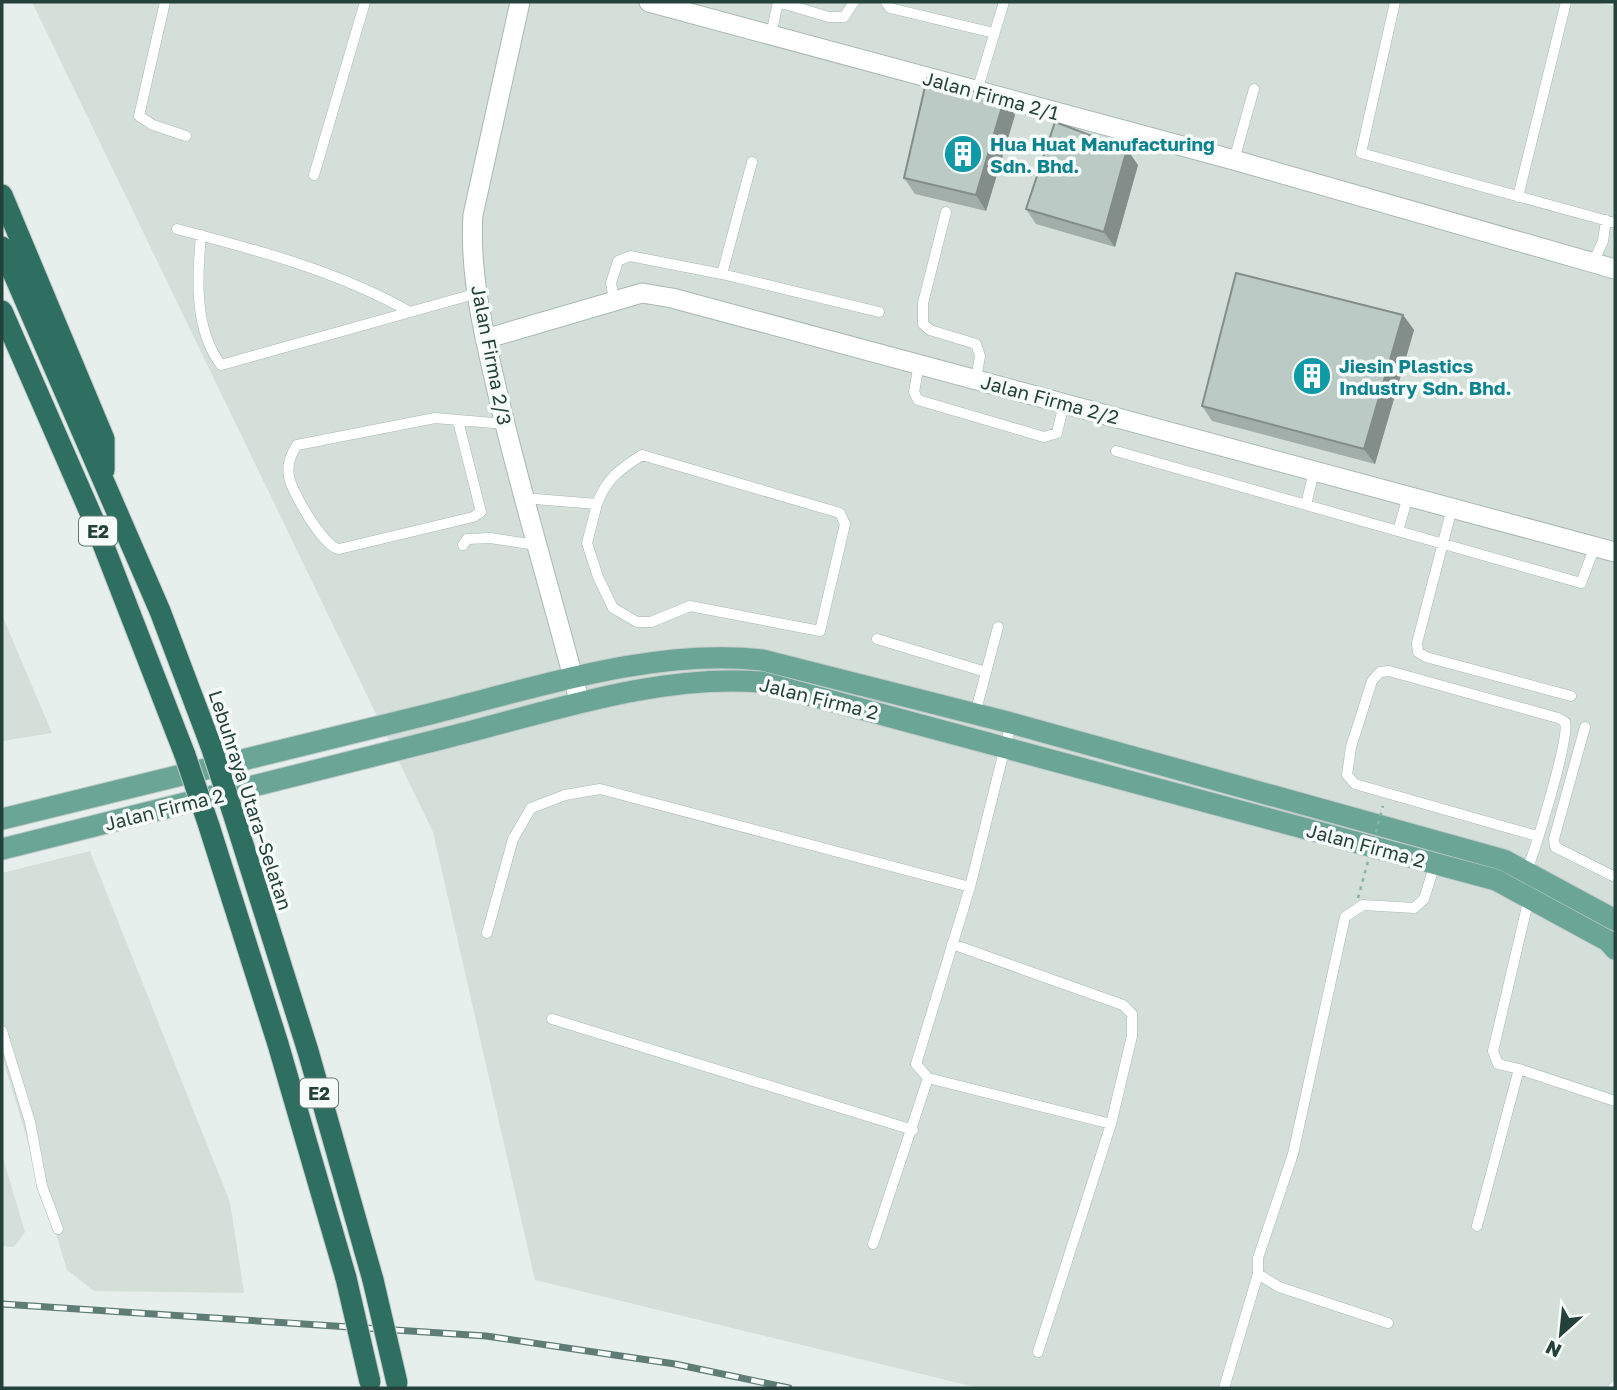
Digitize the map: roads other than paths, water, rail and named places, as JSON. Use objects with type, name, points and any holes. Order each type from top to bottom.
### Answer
[{"type":"highway","points":[[2,195],[104,439],[103,478]]},
{"type":"highway","name":"Lebuhraya Utara–Selatan","points":[[2,247],[160,611],[211,746],[308,1051],[373,1280],[397,1386]]},
{"type":"highway","name":"E2","points":[[2,311],[96,526],[185,755],[278,1044],[346,1278],[371,1385]]},
{"type":"main road","name":"Jalan Firma 2","points":[[2,820],[573,679],[688,658],[726,656],[762,660],[1011,723],[1504,860],[1615,920]]},
{"type":"main road","name":"Jalan Firma 2","points":[[2,850],[580,704],[688,681],[724,679],[761,682],[1496,880],[1608,941],[1615,949]]},
{"type":"street","name":"Jalan Firma 2/3","points":[[520,2],[473,215],[471,244],[485,340],[523,498],[580,704]]},
{"type":"street","name":"Jalan Firma 2/1","points":[[649,2],[771,35],[936,87],[977,91],[1234,160],[1615,269]]},
{"type":"street","name":"Jalan Firma 2/2","points":[[485,340],[642,293],[672,298],[1615,552]]},
{"type":"lane","points":[[165,2],[139,116],[153,125],[186,136]]},
{"type":"lane","points":[[314,175],[365,2]]},
{"type":"lane","points":[[771,35],[778,2],[829,18],[844,17],[854,2]]},
{"type":"lane","points":[[886,2],[890,8],[994,33]]},
{"type":"lane","points":[[977,91],[1004,2]]},
{"type":"lane","points":[[1395,2],[1361,153],[1611,222],[1593,263]]},
{"type":"lane","points":[[1518,197],[1566,2]]},
{"type":"lane","points":[[1234,160],[1254,89]]},
{"type":"lane","points":[[722,274],[751,162]]},
{"type":"lane","points":[[946,212],[922,303],[923,324],[930,330],[976,344],[981,356],[976,379]]},
{"type":"lane","points":[[177,229],[244,246],[369,289],[410,312]]},
{"type":"lane","points":[[201,235],[196,285],[211,351],[221,365],[478,293]]},
{"type":"lane","points":[[614,300],[611,283],[618,261],[630,256],[722,274],[879,312]]},
{"type":"lane","points":[[919,364],[914,391],[918,400],[1044,437],[1057,433],[1064,403]]},
{"type":"lane","points":[[458,421],[481,512],[473,517],[339,549],[325,542],[289,481],[290,456],[297,445],[435,418],[505,424]]},
{"type":"lane","points":[[1116,452],[1581,583],[1595,546]]},
{"type":"lane","points":[[642,455],[840,513],[845,524],[820,631],[690,606],[680,607],[651,622],[637,622],[613,608],[598,577],[587,543],[597,504],[604,485],[616,472],[642,455]]},
{"type":"lane","points":[[1306,505],[1314,471]]},
{"type":"lane","points":[[1398,531],[1408,496]]},
{"type":"lane","points":[[523,498],[597,504]]},
{"type":"lane","points":[[1452,508],[1417,643],[1418,652],[1426,657],[1571,696]]},
{"type":"lane","points":[[463,545],[467,540],[490,538],[536,545]]},
{"type":"lane","points":[[975,714],[998,627]]},
{"type":"lane","points":[[877,639],[986,672]]},
{"type":"lane","points":[[1526,872],[1537,836],[1567,730],[1565,722],[1389,671],[1380,672],[1372,681],[1351,747],[1347,775],[1355,784],[1537,836]]},
{"type":"lane","points":[[1011,723],[970,887],[916,1064],[928,1078],[1111,1124]]},
{"type":"lane","points":[[1585,727],[1556,832],[1555,847],[1615,877]]},
{"type":"lane","points":[[487,933],[513,839],[531,808],[565,795],[600,789],[970,887]]},
{"type":"lane","points":[[1224,1388],[1258,1274],[1258,1258],[1293,1154],[1345,917],[1363,905],[1413,908],[1424,899],[1435,864]]},
{"type":"lane","points":[[1529,898],[1493,1051],[1498,1064],[1615,1101]]},
{"type":"lane","points":[[951,944],[1123,1005],[1132,1014],[1132,1036],[1111,1124],[1038,1352]]},
{"type":"lane","points":[[552,1019],[913,1130]]},
{"type":"lane","points":[[2,1031],[30,1122],[42,1186],[58,1229]]},
{"type":"lane","points":[[1477,1226],[1519,1069]]},
{"type":"lane","points":[[873,1244],[913,1130],[928,1078]]},
{"type":"lane","points":[[1258,1274],[1279,1287],[1388,1323]]},
{"type":"railway","points":[[2,1304],[486,1336],[675,1364],[789,1388]]},
{"type":"place","name":"Hua Huat Manufacturing Sdn. Bhd.","points":[[963,154]]},
{"type":"place","name":"Jiesin Plastics Industry Sdn. Bhd.","points":[[1312,376]]}]
